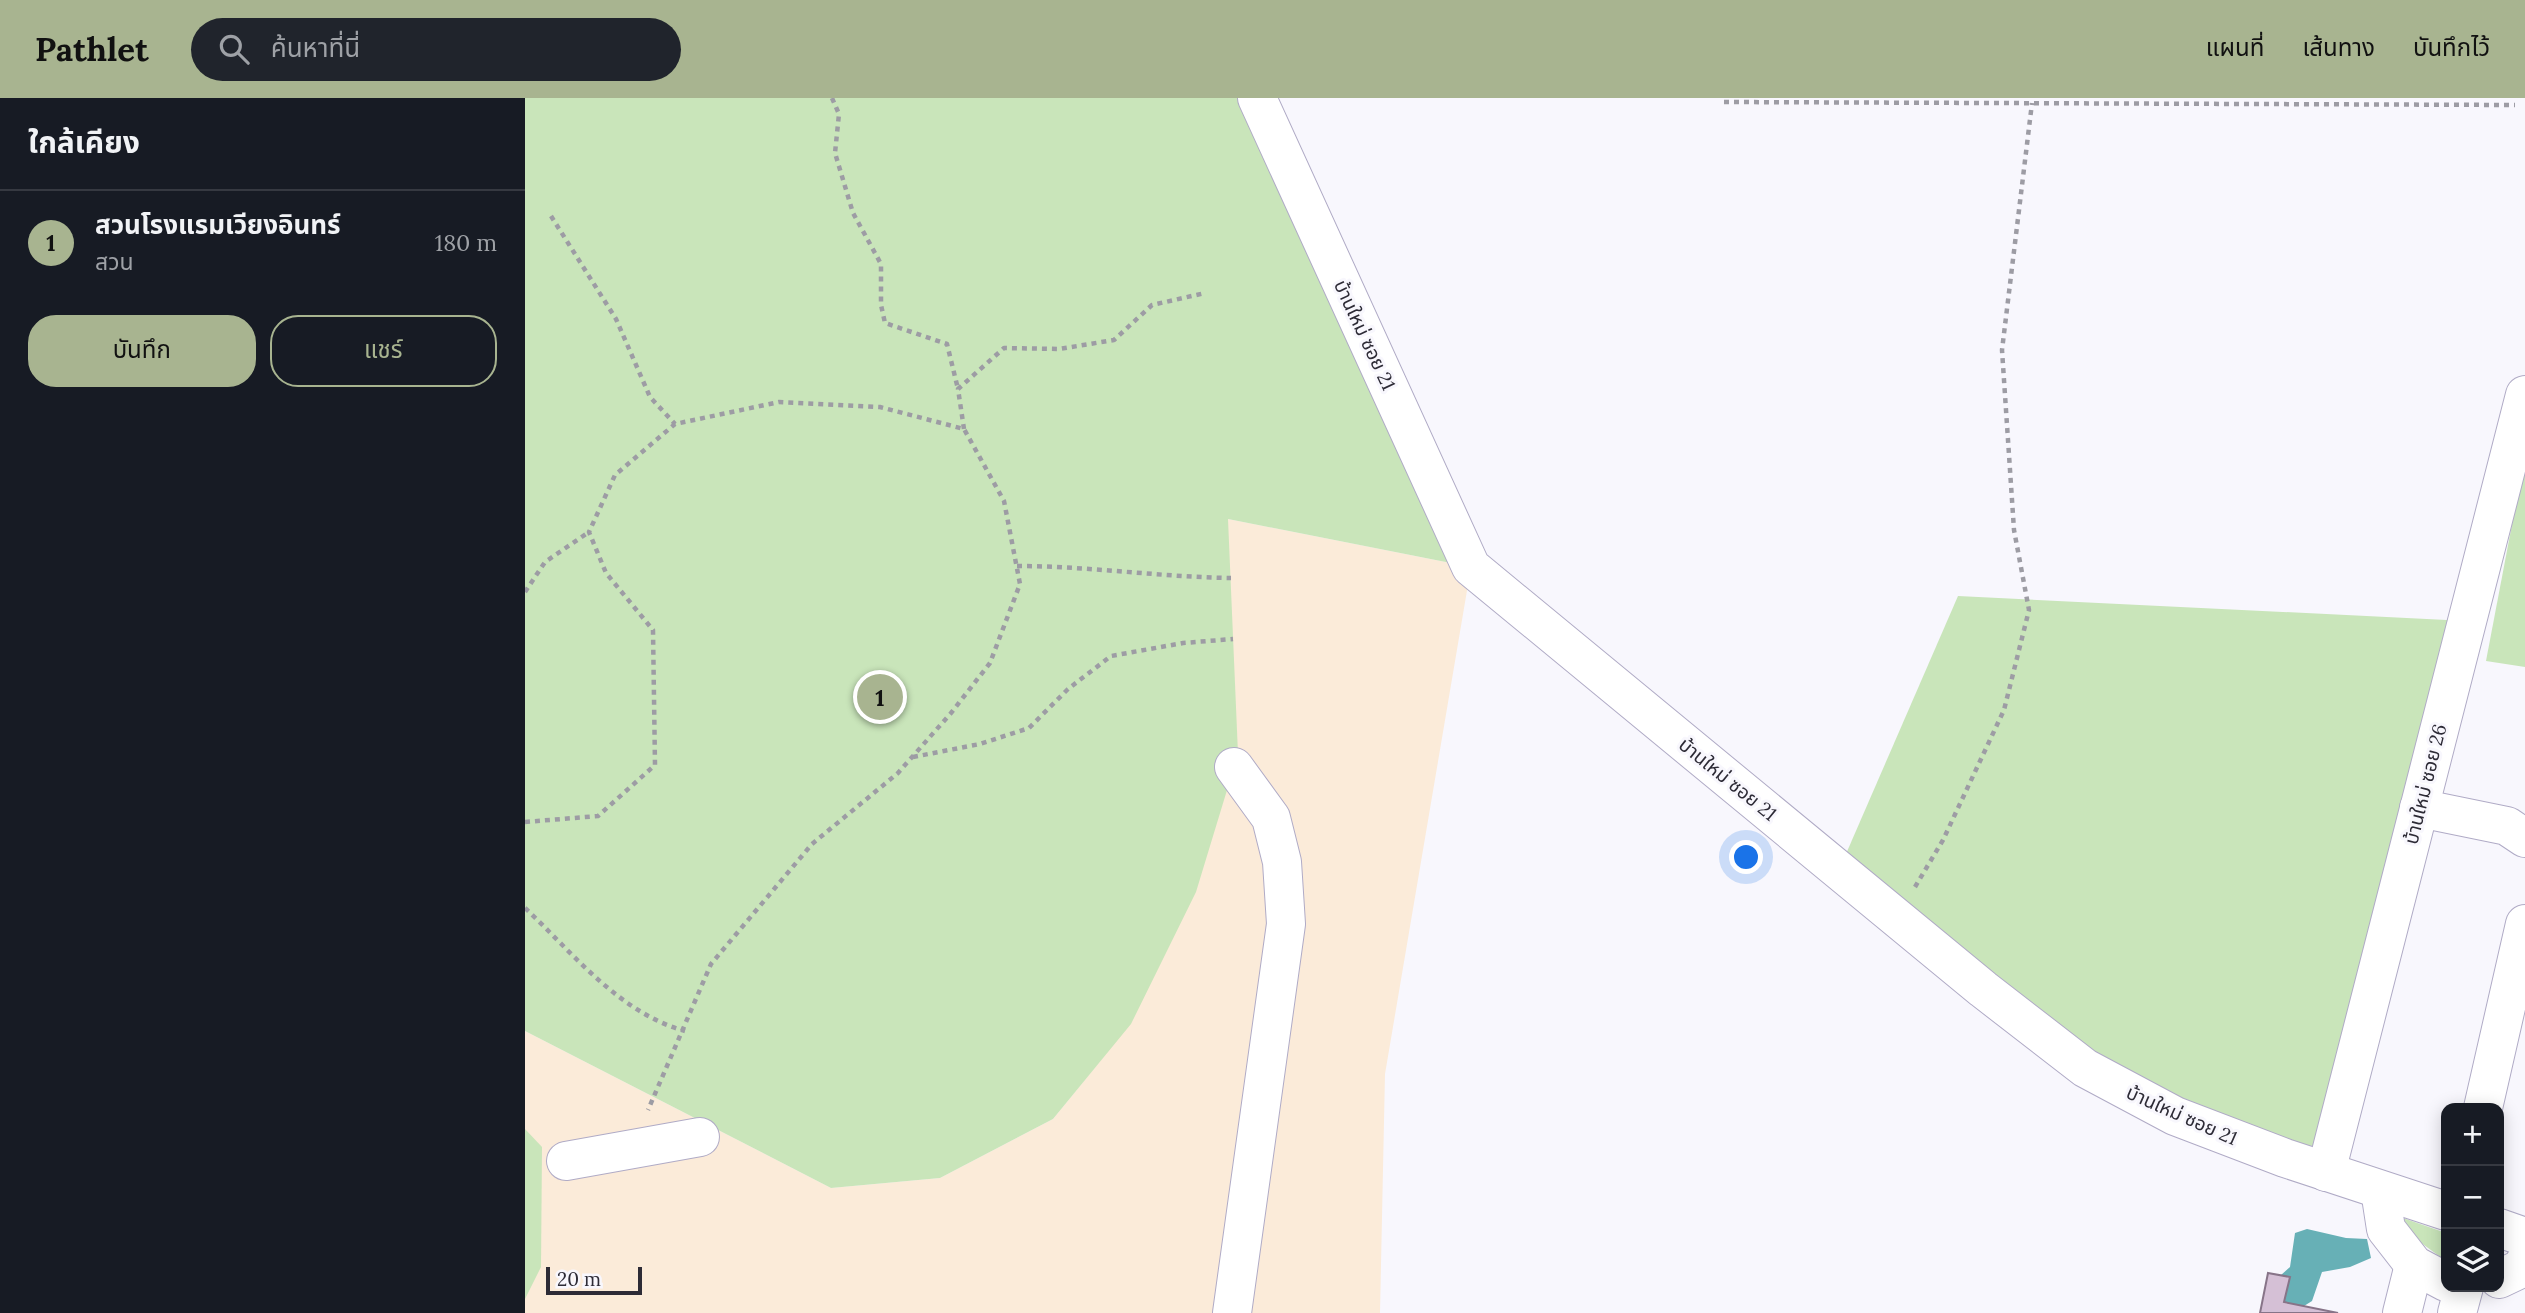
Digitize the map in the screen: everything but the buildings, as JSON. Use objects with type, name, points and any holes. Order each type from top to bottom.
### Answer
[{"type":"street","name":"บ้านใหม่ ซอย 21","points":[[1257,98],[1471,567],[1897,918],[2085,1068],[2175,1116],[2326,1172],[2441,1209]]},
{"type":"street","name":"บ้านใหม่ ซอย 26","points":[[2326,1172],[2525,396]]},
{"type":"street","points":[[1232,1313],[1286,924],[1282,862],[1271,818],[1234,767]]},
{"type":"street","points":[[2419,808],[2507,826],[2525,838]]},
{"type":"street","points":[[2484,1103],[2525,924]]},
{"type":"street","points":[[566,1161],[700,1137]]},
{"type":"street","points":[[2380,1190],[2386,1229],[2430,1274],[2402,1313]]},
{"type":"street","points":[[2502,1229],[2525,1237]]},
{"type":"street","points":[[2504,1277],[2520,1269],[2525,1262]]},
{"type":"street","points":[[2457,1313],[2463,1292]]},
{"type":"path","points":[[644,1117],[685,1031],[711,964],[812,844],[898,773],[990,663],[1020,584],[1004,501],[964,429],[947,344],[885,323],[881,305],[881,264],[853,213],[835,153],[839,114],[832,98]]},
{"type":"path","points":[[1724,102],[2515,105]]},
{"type":"path","points":[[1897,918],[1943,840],[2004,710],[2029,610],[2014,530],[2002,350],[2032,103]]},
{"type":"path","points":[[551,216],[616,319],[650,397],[675,424]]},
{"type":"path","points":[[958,389],[1004,348],[1059,349],[1114,340],[1152,305],[1205,293]]},
{"type":"path","points":[[525,592],[545,562],[589,532],[615,475],[675,424],[779,402],[880,407],[964,429]]},
{"type":"path","points":[[525,822],[598,816],[655,765],[653,630],[606,573],[589,532]]},
{"type":"path","points":[[1017,566],[1074,566],[1176,577],[1231,578]]},
{"type":"path","points":[[913,757],[980,744],[1029,728],[1068,690],[1111,656],[1183,643],[1233,639]]},
{"type":"path","points":[[525,908],[612,992],[657,1024],[685,1031]]},
{"type":"shaded area","points":[[1228,519],[1471,567],[1385,1074],[1380,1313],[525,1313],[525,1031],[831,1188],[940,1178],[1053,1119],[1105,1055]]},
{"type":"green space","points":[[525,98],[1257,98],[1471,567],[1228,519],[1238,754],[1196,892],[1131,1024],[1053,1119],[940,1178],[831,1188],[525,1031]]},
{"type":"green space","points":[[2525,456],[2525,667],[2486,661]]},
{"type":"green space","points":[[1958,596],[2467,621],[2326,1172],[2175,1116],[1839,870]]},
{"type":"green space","points":[[525,1129],[542,1147],[541,1267],[525,1299]]},
{"type":"green space","points":[[2403,1218],[2441,1231],[2441,1257],[2413,1237]]},
{"type":"water","points":[[2307,1229],[2346,1238],[2367,1239],[2371,1258],[2350,1267],[2322,1272],[2312,1301],[2304,1306],[2284,1302],[2290,1277],[2281,1275],[2290,1267],[2295,1233]]},
{"type":"place","name":"สวนโรงแรมเวียงอินทร์","points":[[880,697]]}]
